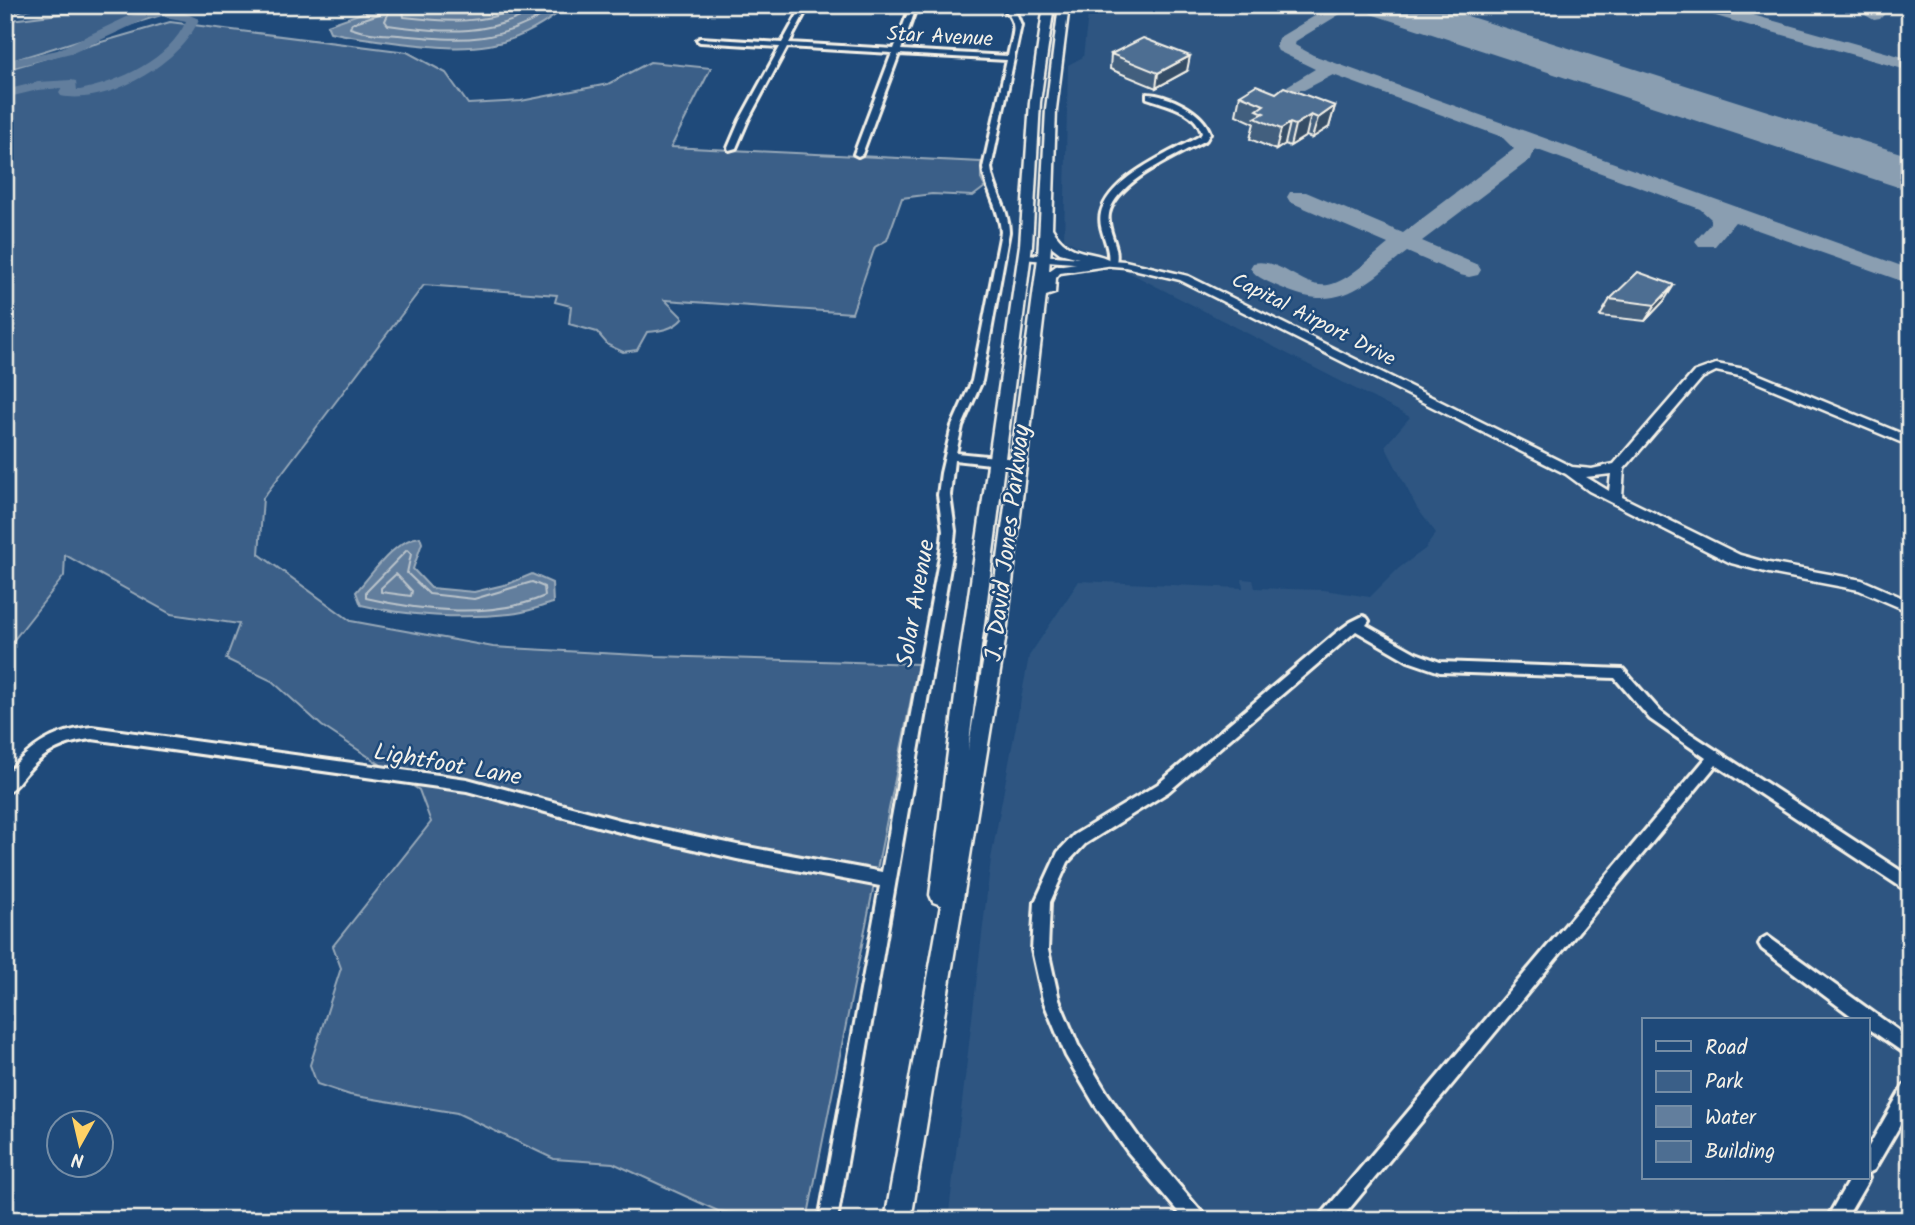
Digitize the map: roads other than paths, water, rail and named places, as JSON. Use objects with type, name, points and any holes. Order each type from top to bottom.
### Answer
[{"type":"highway","points":[[5,9],[34,5]]},
{"type":"main road","name":"J. David Jones Parkway","points":[[921,1076],[995,461],[1025,257],[1037,88],[1049,5]]},
{"type":"main road","name":"J. David Jones Parkway","points":[[898,1220],[997,634],[1044,258],[1051,109],[1064,5]]},
{"type":"main road","points":[[1046,228],[1054,244],[1060,249],[1110,262]]},
{"type":"main road","points":[[1033,351],[1044,332],[1052,273],[1070,266],[1110,262]]},
{"type":"street","points":[[732,148],[806,5]]},
{"type":"street","points":[[858,154],[914,5]]},
{"type":"street","name":"Solar Avenue","points":[[828,1220],[947,550],[949,531],[944,495],[950,456],[957,426],[977,381],[1005,232],[1004,214],[989,186],[987,168],[1018,25],[1014,15],[1004,5]]},
{"type":"street","name":"Star Avenue","points":[[700,40],[1011,58]]},
{"type":"street","points":[[1110,262],[1116,251],[1105,215],[1115,193],[1138,176],[1203,138],[1206,132],[1205,124],[1198,117],[1150,96]]},
{"type":"street","name":"Capital Airport Drive","points":[[1025,257],[1110,262],[1152,268],[1184,278],[1570,471],[1593,488],[1737,559],[1769,568],[1862,585],[1910,607]]},
{"type":"street","points":[[1615,498],[1618,468],[1698,375],[1708,368],[1717,367],[1748,374],[1910,442]]},
{"type":"street","points":[[950,456],[1017,463]]},
{"type":"street","name":"Capital Airport Drive","points":[[1570,471],[1602,473],[1618,468]]},
{"type":"street","points":[[1197,1220],[1133,1148],[1092,1086],[1065,1034],[1049,992],[1040,950],[1039,926],[1048,884],[1064,856],[1078,842],[1160,791],[1359,623],[1412,657],[1440,667],[1618,673],[1655,715],[1910,886]]},
{"type":"street","name":"Lightfoot Lane","points":[[5,787],[39,750],[65,736],[92,733],[467,785],[620,826],[737,852],[887,880]]},
{"type":"street","points":[[1328,1220],[1714,757]]},
{"type":"street","points":[[1767,944],[1868,1018]]},
{"type":"street","points":[[1870,1020],[1910,1049]]},
{"type":"street","points":[[1870,1161],[1910,1091]]},
{"type":"street","points":[[1835,1220],[1859,1180]]},
{"type":"water","points":[[385,5],[568,5],[528,32],[489,45],[469,47],[425,46],[365,38],[330,32],[327,25]]},
{"type":"water","points":[[420,537],[422,543],[413,569],[431,588],[474,592],[508,584],[532,574],[552,583],[553,603],[515,613],[473,616],[435,616],[361,605],[356,592],[377,567],[402,544]]},
{"type":"waterway","points":[[5,65],[70,50],[146,15],[176,14],[193,19],[176,46],[159,60],[119,83],[80,94],[66,93],[71,84],[38,86],[5,94]]}]
